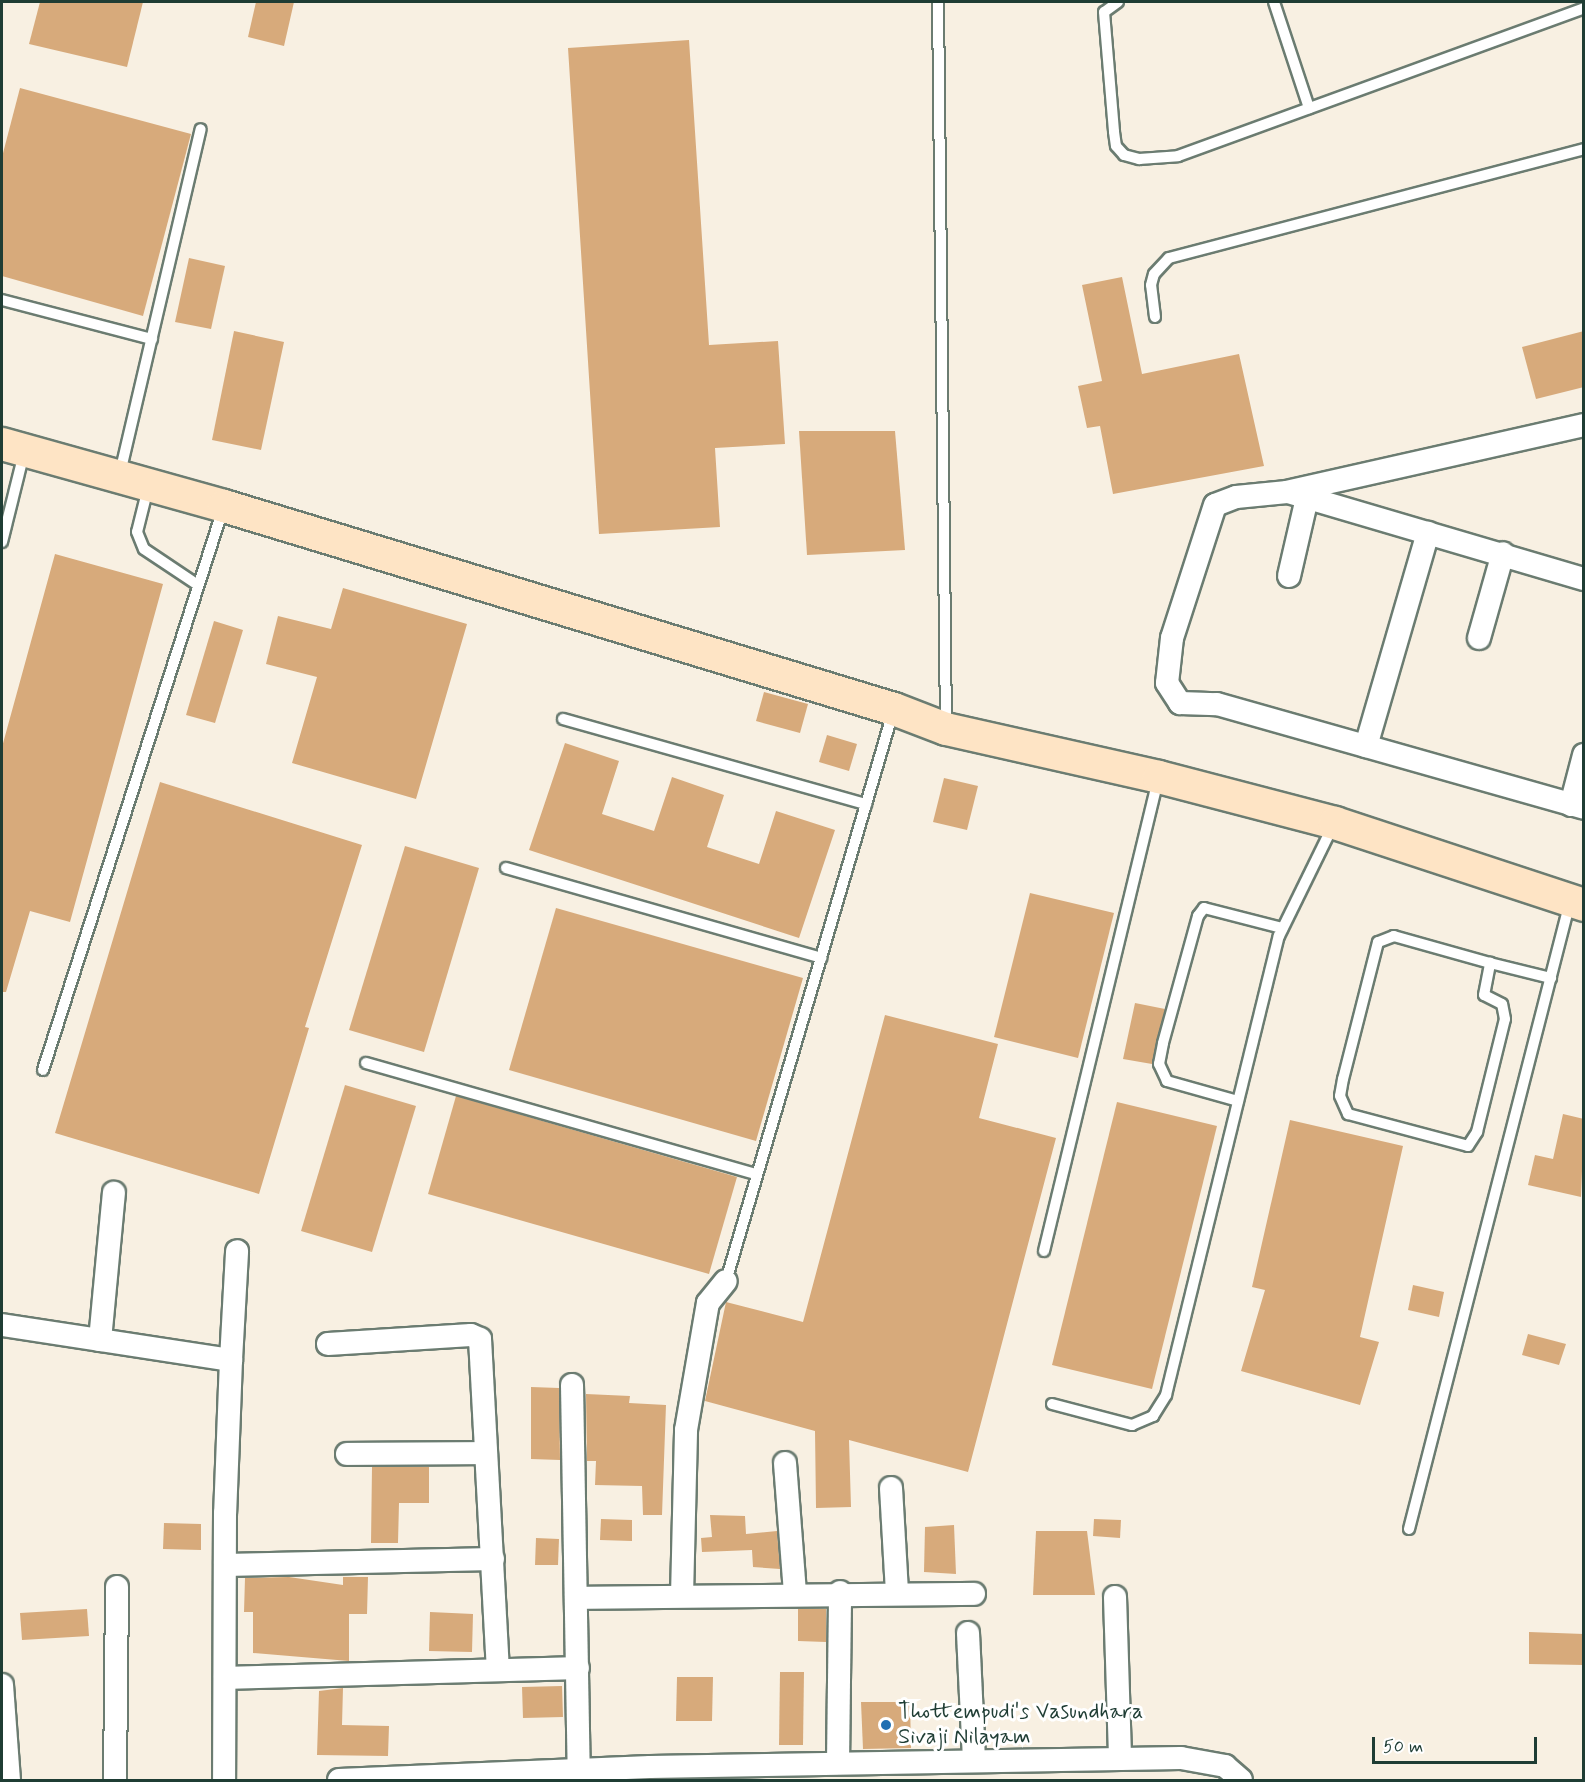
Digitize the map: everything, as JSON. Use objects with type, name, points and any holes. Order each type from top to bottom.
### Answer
[{"type":"street","points":[[1584,425],[1297,495],[1236,497],[1215,505],[1172,638],[1167,683],[1180,703],[1217,704],[1577,807],[1584,755]]},
{"type":"street","points":[[13,447],[224,506],[894,709],[946,729],[1159,777],[1335,824],[1577,904]]},
{"type":"street","points":[[1297,495],[1584,579]]},
{"type":"street","points":[[1289,576],[1297,495]]},
{"type":"street","points":[[1366,746],[1428,533]]},
{"type":"street","points":[[1479,638],[1503,554]]},
{"type":"street","points":[[100,1340],[114,1193]]},
{"type":"street","points":[[224,1780],[225,1565],[231,1360],[237,1251]]},
{"type":"street","points":[[682,1596],[686,1430],[708,1303],[726,1281]]},
{"type":"street","points":[[2,1325],[231,1360]]},
{"type":"street","points":[[328,1344],[471,1335],[480,1339],[498,1669]]},
{"type":"street","points":[[572,1385],[579,1770]]},
{"type":"street","points":[[348,1454],[486,1453]]},
{"type":"street","points":[[785,1463],[795,1593]]},
{"type":"street","points":[[891,1488],[897,1593]]},
{"type":"street","points":[[225,1565],[493,1558]]},
{"type":"street","points":[[115,1780],[117,1587]]},
{"type":"street","points":[[576,1598],[840,1592],[974,1594]]},
{"type":"street","points":[[838,1763],[840,1592]]},
{"type":"street","points":[[1115,1597],[1120,1759]]},
{"type":"street","points":[[968,1633],[974,1761]]},
{"type":"street","points":[[225,1678],[578,1668]]},
{"type":"street","points":[[2,1680],[9,1780]]},
{"type":"street","points":[[339,1780],[549,1775],[579,1770],[650,1774],[838,1763],[1181,1758],[1225,1766],[1241,1780]]},
{"type":"lane","points":[[938,2],[946,729]]},
{"type":"lane","points":[[1118,2],[1104,12],[1116,146],[1124,155],[1139,159],[1178,156],[1584,8]]},
{"type":"lane","points":[[1274,2],[1309,108]]},
{"type":"lane","points":[[119,476],[201,129]]},
{"type":"lane","points":[[1155,317],[1151,285],[1154,274],[1169,258],[1584,149]]},
{"type":"lane","points":[[2,300],[152,339]]},
{"type":"lane","points":[[2,542],[13,447]]},
{"type":"lane","points":[[149,485],[137,532],[144,549],[198,585]]},
{"type":"lane","points":[[43,1070],[224,506]]},
{"type":"lane","points":[[726,1281],[755,1174],[894,709]]},
{"type":"lane","points":[[562,719],[866,804]]},
{"type":"lane","points":[[1044,1251],[1147,813],[1159,777]]},
{"type":"lane","points":[[1052,1404],[1132,1425],[1153,1416],[1160,1406],[1169,1382],[1282,928],[1335,824]]},
{"type":"lane","points":[[506,868],[821,958]]},
{"type":"lane","points":[[1408,1529],[1551,978],[1577,904]]},
{"type":"lane","points":[[1238,1101],[1167,1081],[1159,1064],[1163,1042],[1198,916],[1204,908],[1282,928]]},
{"type":"lane","points":[[1490,963],[1484,995],[1502,1004],[1505,1019],[1474,1140],[1468,1146],[1460,1145],[1348,1113],[1340,1096],[1378,942],[1394,936],[1551,978]]},
{"type":"lane","points":[[366,1063],[755,1174]]},
{"type":"building","points":[[40,2],[143,2],[127,67],[29,44]]},
{"type":"building","points":[[256,2],[294,2],[284,46],[248,37]]},
{"type":"building","points":[[689,40],[709,345],[778,341],[785,444],[715,448],[720,527],[599,534],[568,48]]},
{"type":"building","points":[[20,88],[191,134],[143,316],[2,276],[2,157]]},
{"type":"building","points":[[189,258],[225,266],[211,329],[175,322]]},
{"type":"building","points":[[1122,277],[1142,374],[1239,354],[1264,466],[1113,494],[1100,426],[1087,428],[1078,386],[1102,381],[1082,285]]},
{"type":"building","points":[[234,331],[284,342],[261,450],[212,440]]},
{"type":"building","points":[[1584,331],[1584,387],[1536,399],[1522,347]]},
{"type":"building","points":[[799,431],[895,431],[905,550],[807,555]]},
{"type":"building","points":[[55,554],[163,584],[70,922],[30,911],[6,992],[2,992],[2,747]]},
{"type":"building","points":[[343,588],[467,624],[416,799],[292,763],[317,677],[266,664],[278,616],[331,629]]},
{"type":"building","points":[[214,621],[243,630],[215,723],[186,715]]},
{"type":"building","points":[[764,692],[808,704],[800,733],[756,721]]},
{"type":"building","points":[[827,735],[857,744],[849,771],[819,762]]},
{"type":"building","points":[[565,743],[619,761],[602,814],[654,831],[672,777],[724,795],[707,847],[759,864],[776,811],[835,830],[799,938],[529,850]]},
{"type":"building","points":[[944,778],[978,786],[967,830],[933,822]]},
{"type":"building","points":[[160,782],[362,845],[305,1027],[309,1028],[259,1194],[55,1133]]},
{"type":"building","points":[[405,846],[479,868],[424,1052],[349,1030]]},
{"type":"building","points":[[1030,893],[1114,913],[1078,1058],[994,1037]]},
{"type":"building","points":[[556,908],[803,978],[756,1141],[509,1070]]},
{"type":"building","points":[[1135,1003],[1165,1009],[1152,1064],[1123,1059]]},
{"type":"building","points":[[885,1015],[998,1044],[979,1118],[1056,1138],[968,1472],[849,1440],[851,1507],[816,1508],[815,1431],[705,1401],[726,1302],[803,1322]]},
{"type":"building","points":[[345,1085],[416,1106],[372,1252],[301,1231]]},
{"type":"building","points":[[456,1096],[737,1177],[709,1274],[428,1194]]},
{"type":"building","points":[[1117,1102],[1217,1126],[1152,1389],[1052,1365]]},
{"type":"building","points":[[1563,1114],[1584,1119],[1581,1197],[1528,1185],[1535,1155],[1553,1159]]},
{"type":"building","points":[[1290,1120],[1403,1146],[1360,1337],[1379,1342],[1360,1405],[1241,1371],[1265,1290],[1252,1287]]},
{"type":"building","points":[[1413,1285],[1444,1292],[1439,1317],[1408,1310]]},
{"type":"building","points":[[1528,1334],[1566,1344],[1559,1365],[1522,1355]]},
{"type":"building","points":[[531,1387],[559,1388],[560,1460],[531,1459]]},
{"type":"building","points":[[586,1394],[630,1396],[629,1403],[666,1405],[662,1515],[643,1515],[642,1486],[595,1485],[596,1461],[587,1461]]},
{"type":"building","points":[[372,1467],[429,1467],[429,1503],[399,1503],[398,1543],[371,1543]]},
{"type":"building","points":[[710,1515],[745,1516],[746,1534],[777,1531],[780,1569],[753,1567],[752,1550],[702,1552],[701,1538],[712,1537]]},
{"type":"building","points":[[601,1519],[632,1520],[632,1541],[600,1540]]},
{"type":"building","points":[[1094,1519],[1121,1520],[1120,1538],[1093,1536]]},
{"type":"building","points":[[164,1523],[201,1524],[201,1550],[163,1549]]},
{"type":"building","points":[[954,1525],[956,1574],[924,1572],[925,1527]]},
{"type":"building","points":[[1036,1531],[1087,1531],[1095,1595],[1033,1595]]},
{"type":"building","points":[[536,1538],[559,1539],[558,1565],[535,1565]]},
{"type":"building","points":[[289,1577],[343,1585],[343,1577],[368,1577],[367,1614],[349,1614],[349,1661],[253,1653],[253,1612],[244,1612],[245,1578]]},
{"type":"building","points":[[87,1609],[89,1636],[22,1640],[20,1613]]},
{"type":"building","points":[[798,1609],[826,1609],[826,1642],[798,1641]]},
{"type":"building","points":[[430,1612],[473,1614],[472,1652],[429,1651]]},
{"type":"building","points":[[1529,1632],[1584,1634],[1584,1665],[1529,1664]]},
{"type":"building","points":[[780,1672],[804,1672],[803,1745],[779,1745]]},
{"type":"building","points":[[677,1677],[713,1677],[712,1721],[676,1721]]},
{"type":"building","points":[[562,1686],[563,1717],[523,1718],[522,1687]]},
{"type":"building","points":[[343,1688],[342,1725],[389,1726],[388,1756],[317,1755],[319,1691]]},
{"type":"building","name":"Thottempudi's Vasundhara Sivaji Nilayam","points":[[861,1702],[910,1702],[911,1748],[863,1749]]},
{"type":"place","name":"Thottempudi's Vasundhara Sivaji Nilayam","points":[[886,1725]]}]
